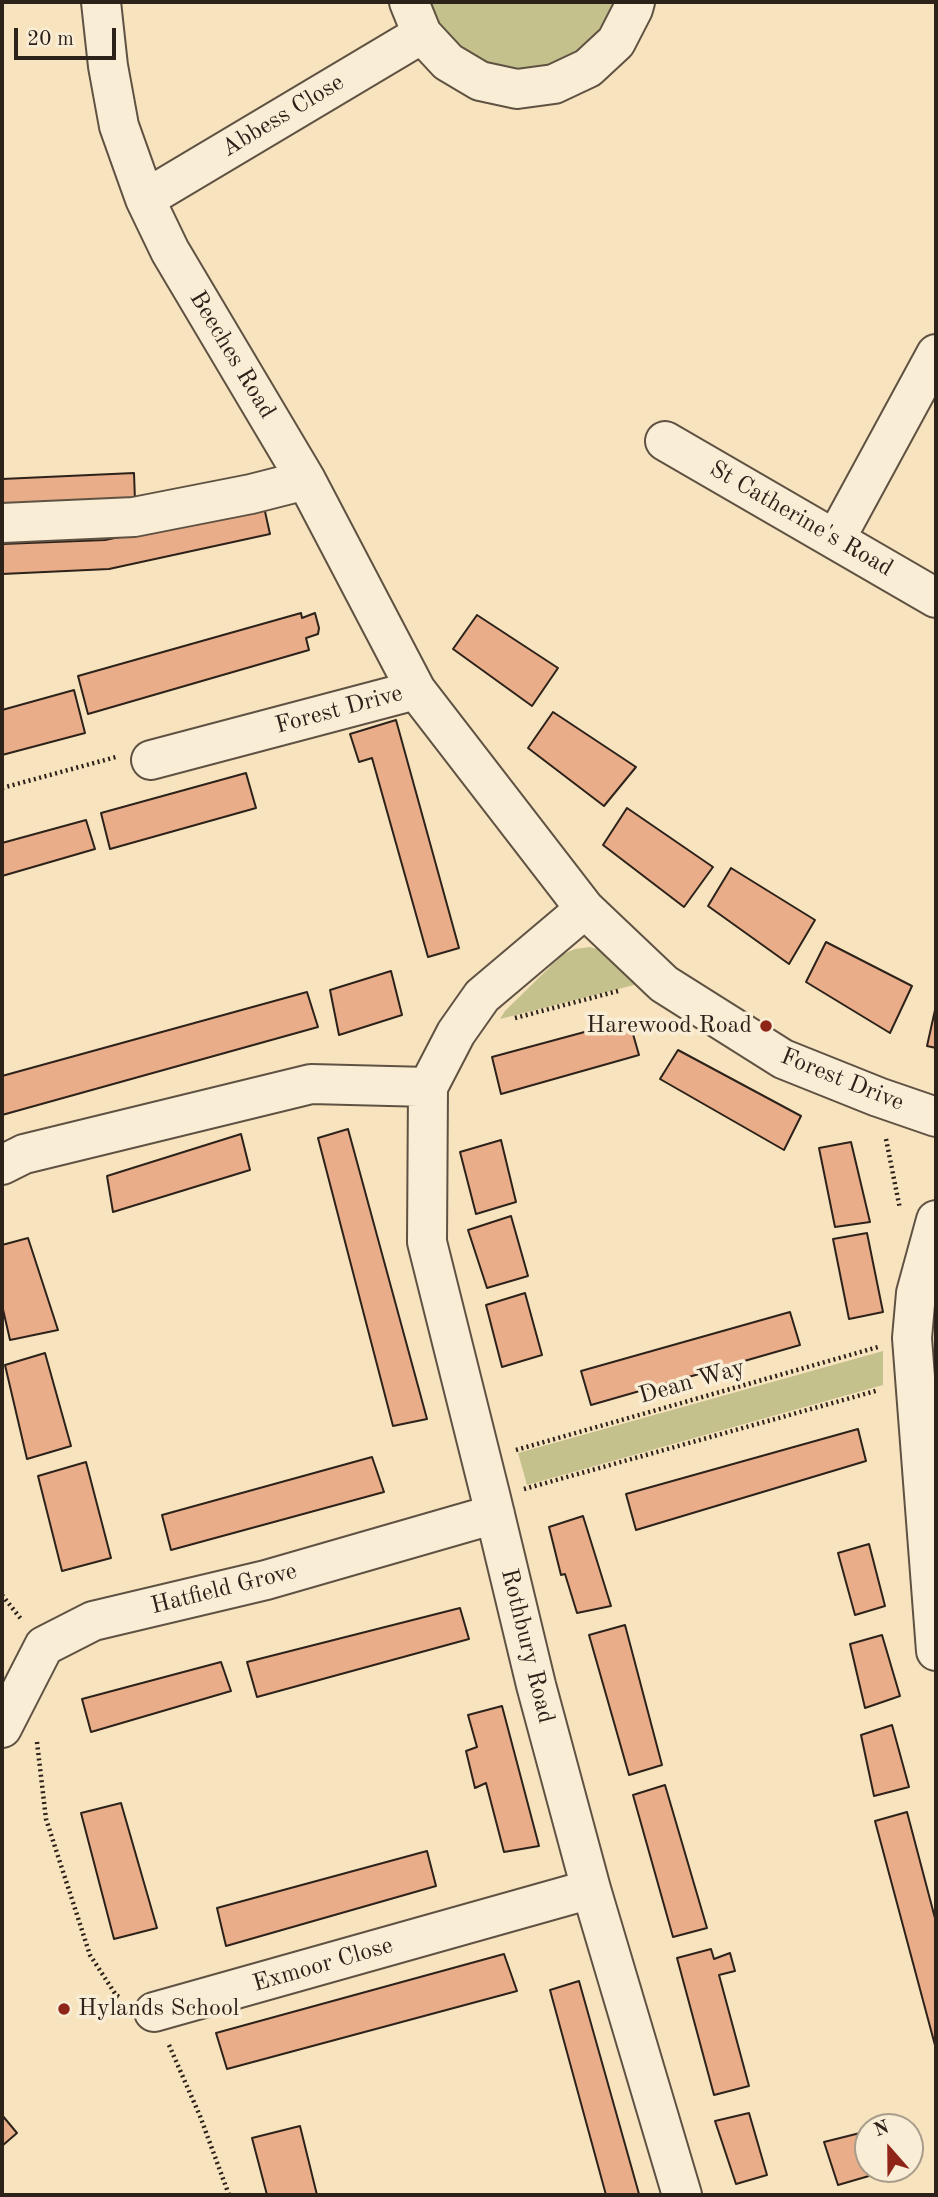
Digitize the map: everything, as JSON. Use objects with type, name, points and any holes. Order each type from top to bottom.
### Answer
[{"type":"street","name":"Beeches Road","points":[[101,2],[108,66],[119,126],[145,199],[170,250],[306,480],[416,690]]},
{"type":"street","name":"Abbess Close","points":[[145,199],[416,18],[447,62],[480,81],[517,89],[554,84],[588,68],[616,42],[634,9],[635,2]]},
{"type":"street","points":[[836,538],[936,354]]},
{"type":"street","name":"St Catherine's Road","points":[[665,440],[936,598]]},
{"type":"street","points":[[2,523],[134,517],[251,494],[306,480]]},
{"type":"street","name":"Forest Drive","points":[[151,760],[416,690],[585,909],[660,980],[783,1059],[936,1117]]},
{"type":"street","points":[[2,1165],[24,1154],[311,1084],[428,1087],[456,1033],[482,996],[585,909]]},
{"type":"street","name":"Rothbury Road","points":[[428,1087],[426,1242],[536,1685],[591,1889],[682,2195]]},
{"type":"street","points":[[919,1217],[912,1338],[936,1651]]},
{"type":"street","name":"Hatfield Grove","points":[[6,1721],[44,1646],[93,1621],[266,1580],[493,1506]]},
{"type":"street","name":"Exmoor Close","points":[[155,2012],[591,1889]]},
{"type":"path","points":[[2,788],[145,749],[151,760]]},
{"type":"path","points":[[456,1033],[660,980]]},
{"type":"path","points":[[878,1097],[919,1217]]},
{"type":"path","name":"Dean Way","points":[[481,1460],[912,1338]]},
{"type":"path","points":[[493,1506],[914,1380]]},
{"type":"path","points":[[6,1721],[34,1723],[46,1819],[90,1955],[116,1995],[155,2012],[200,2116],[229,2195]]},
{"type":"shaded area","points":[[425,2],[618,2],[600,37],[575,59],[544,71],[511,73],[480,65],[452,46]]},
{"type":"shaded area","points":[[590,947],[597,949],[638,984],[500,1019],[563,954]]},
{"type":"shaded area","points":[[883,1351],[883,1385],[527,1485],[518,1453]]},
{"type":"building","points":[[134,473],[135,501],[2,505],[2,479]]},
{"type":"building","points":[[264,507],[270,534],[109,569],[2,574],[2,544],[105,540]]},
{"type":"building","points":[[301,613],[302,618],[315,613],[319,628],[318,634],[306,638],[309,650],[88,714],[78,676]]},
{"type":"building","points":[[477,615],[558,668],[532,706],[453,649]]},
{"type":"building","points":[[74,690],[85,733],[2,755],[2,710]]},
{"type":"building","points":[[553,712],[636,767],[604,806],[528,748]]},
{"type":"building","points":[[396,720],[459,948],[428,957],[372,758],[359,762],[350,734]]},
{"type":"building","points":[[246,773],[256,808],[110,849],[101,813]]},
{"type":"building","points":[[627,808],[713,867],[684,907],[603,845]]},
{"type":"building","points":[[86,820],[95,849],[2,876],[2,843]]},
{"type":"building","points":[[731,868],[815,920],[789,964],[708,906]]},
{"type":"building","points":[[826,942],[912,986],[890,1033],[806,982]]},
{"type":"building","points":[[391,971],[402,1015],[339,1035],[330,990]]},
{"type":"building","points":[[307,992],[318,1027],[2,1115],[2,1076]]},
{"type":"building","points":[[936,1010],[936,1048],[927,1046]]},
{"type":"building","points":[[629,1020],[639,1055],[501,1094],[492,1057]]},
{"type":"building","points":[[678,1050],[801,1116],[784,1150],[660,1079]]},
{"type":"building","points":[[348,1129],[427,1419],[393,1426],[318,1138]]},
{"type":"building","points":[[241,1134],[250,1170],[113,1212],[107,1176]]},
{"type":"building","points":[[501,1140],[516,1202],[476,1214],[460,1152]]},
{"type":"building","points":[[851,1142],[870,1222],[835,1227],[819,1148]]},
{"type":"building","points":[[511,1216],[528,1276],[487,1288],[468,1230]]},
{"type":"building","points":[[867,1233],[883,1312],[849,1319],[833,1239]]},
{"type":"building","points":[[28,1238],[58,1330],[10,1340],[2,1305],[2,1245]]},
{"type":"building","points":[[525,1293],[542,1355],[502,1367],[486,1305]]},
{"type":"building","points":[[790,1312],[800,1345],[591,1405],[581,1371]]},
{"type":"building","points":[[45,1353],[71,1446],[27,1459],[5,1365]]},
{"type":"building","points":[[858,1429],[866,1461],[636,1530],[626,1494]]},
{"type":"building","points":[[372,1457],[384,1492],[171,1550],[162,1515]]},
{"type":"building","points":[[86,1462],[111,1558],[62,1571],[38,1476]]},
{"type":"building","points":[[583,1516],[611,1606],[577,1613],[565,1574],[561,1575],[549,1527]]},
{"type":"building","points":[[869,1544],[885,1606],[855,1615],[838,1553]]},
{"type":"building","points":[[460,1608],[469,1639],[257,1697],[247,1662]]},
{"type":"building","points":[[625,1625],[662,1765],[629,1775],[589,1635]]},
{"type":"building","points":[[882,1635],[900,1696],[865,1708],[850,1644]]},
{"type":"building","points":[[221,1662],[231,1691],[91,1732],[82,1699]]},
{"type":"building","points":[[502,1706],[539,1846],[504,1852],[486,1783],[475,1788],[466,1751],[477,1747],[468,1715]]},
{"type":"building","points":[[892,1725],[909,1787],[874,1796],[861,1735]]},
{"type":"building","points":[[665,1785],[707,1928],[673,1937],[633,1795]]},
{"type":"building","points":[[121,1803],[157,1928],[114,1939],[81,1813]]},
{"type":"building","points":[[907,1812],[936,1922],[936,2049],[875,1821]]},
{"type":"building","points":[[427,1851],[436,1886],[226,1946],[217,1908]]},
{"type":"building","points":[[711,1949],[714,1959],[730,1953],[735,1971],[719,1975],[749,2086],[714,2095],[677,1958]]},
{"type":"building","points":[[504,1954],[517,1991],[227,2069],[216,2033]]},
{"type":"building","points":[[579,1981],[639,2194],[606,2195],[550,1990]]},
{"type":"building","points":[[749,2113],[767,2175],[736,2184],[715,2121]]},
{"type":"building","points":[[2,2115],[17,2133],[2,2146]]},
{"type":"building","points":[[300,2126],[317,2195],[267,2195],[252,2138]]},
{"type":"building","points":[[854,2134],[854,2180],[838,2185],[824,2142]]},
{"type":"place","name":"Harewood Road","points":[[766,1026]]},
{"type":"place","name":"Hylands School","points":[[64,2009]]}]
